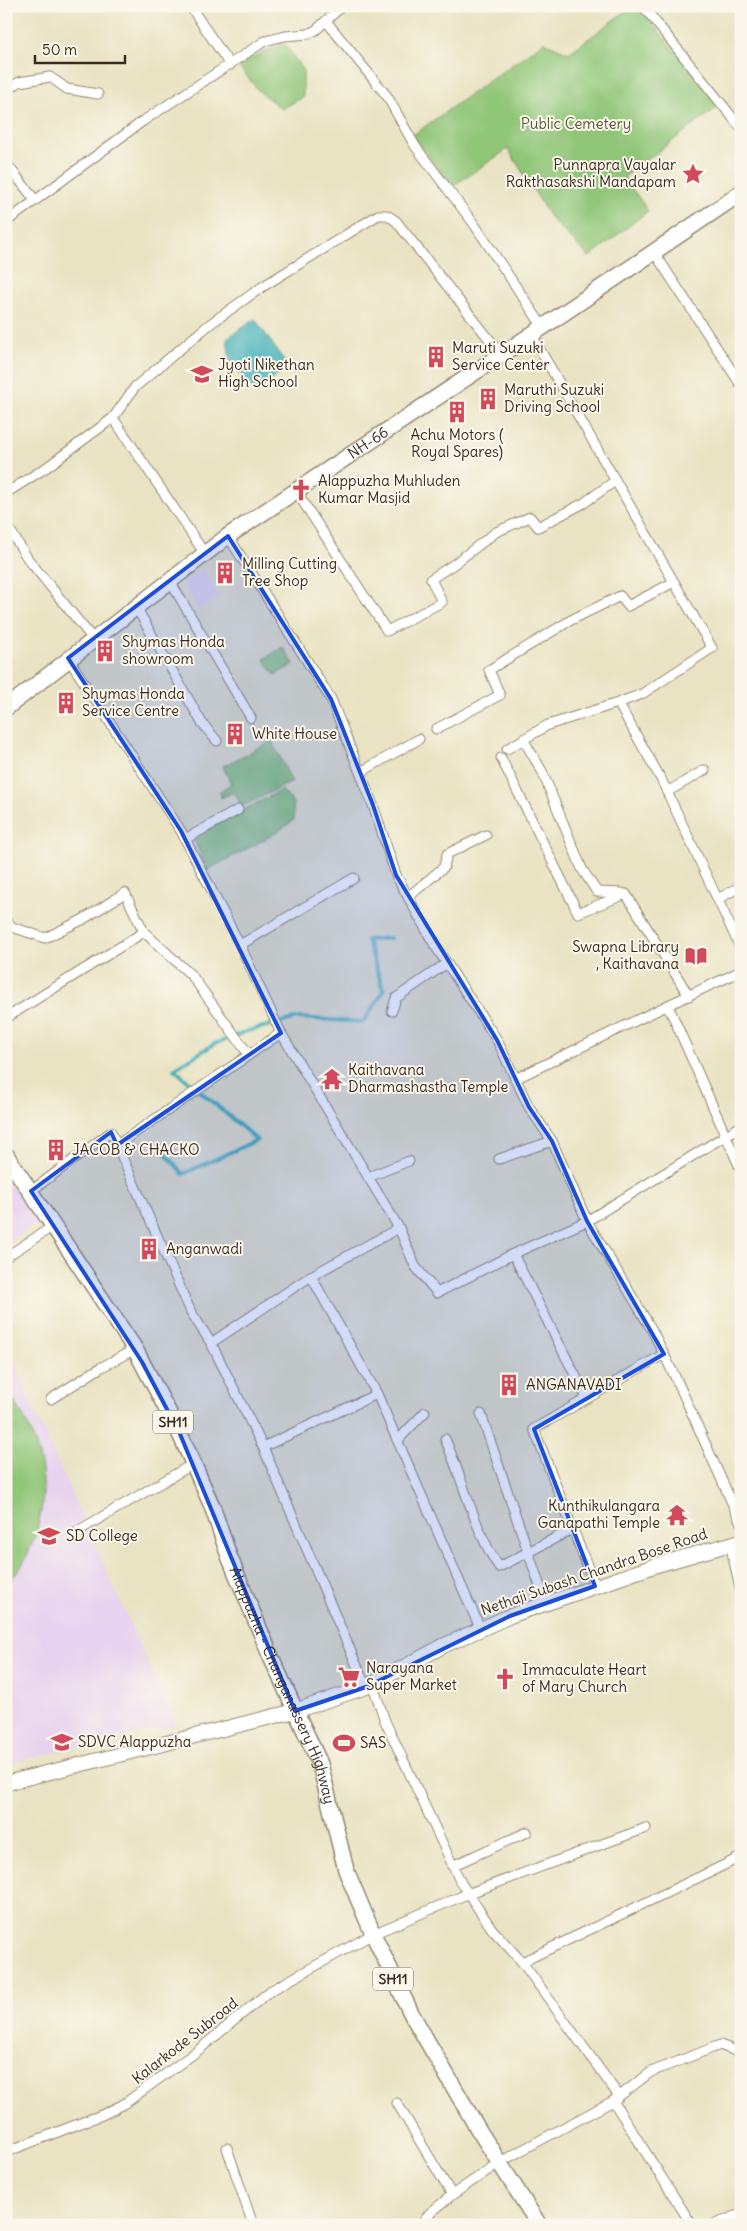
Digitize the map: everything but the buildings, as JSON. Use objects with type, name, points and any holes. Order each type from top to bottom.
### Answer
[{"type":"main road","name":"NH-66","points":[[6,708],[68,658],[228,536],[741,192]]},
{"type":"main road","name":"Alappuzha - Changanassery Highway","points":[[6,1155],[135,1349],[193,1464],[212,1506],[229,1556],[271,1657],[320,1764],[346,1870],[373,1934],[412,2015],[478,2128],[539,2225]]},
{"type":"main road","name":"Nethaji Subash Chandra Bose Road","points":[[6,1783],[295,1712],[369,1685],[480,1628],[595,1586],[735,1542]]},
{"type":"street","points":[[190,6],[230,65]]},
{"type":"street","points":[[643,6],[741,128]]},
{"type":"street","points":[[6,222],[143,121],[265,40],[308,34],[326,21],[338,8]]},
{"type":"street","points":[[326,21],[387,96],[414,146],[474,224],[537,330],[616,481],[712,648],[642,694],[618,704],[548,725],[507,749]]},
{"type":"street","points":[[6,91],[19,82],[50,77],[68,89],[98,94]]},
{"type":"street","points":[[6,163],[35,200]]},
{"type":"street","points":[[6,493],[47,467],[113,418],[135,387],[210,324],[262,287],[378,215],[386,215],[396,221],[501,354]]},
{"type":"street","points":[[654,252],[741,385]]},
{"type":"street","points":[[113,418],[205,554]]},
{"type":"street","points":[[296,491],[387,630],[442,602],[431,579],[496,532],[530,517],[538,528],[584,503],[616,481]]},
{"type":"street","points":[[6,524],[28,559],[93,639]]},
{"type":"street","points":[[228,536],[331,699],[361,772],[396,875],[447,964],[497,1040],[529,1108],[552,1141],[587,1221],[652,1330],[664,1354],[741,1523]]},
{"type":"street","points":[[170,581],[251,718]]},
{"type":"street","points":[[436,729],[500,695],[489,670],[571,620],[620,596],[628,606],[674,582]]},
{"type":"street","points":[[136,607],[202,723],[217,741]]},
{"type":"street","points":[[68,658],[185,839],[240,945],[281,1033],[399,1228],[415,1266],[437,1292],[513,1254],[587,1221],[741,1126]]},
{"type":"street","points":[[618,704],[668,792],[689,841],[741,949]]},
{"type":"street","points":[[361,772],[419,739]]},
{"type":"street","points":[[523,740],[542,771],[582,869],[597,892],[626,894]]},
{"type":"street","points":[[501,758],[578,913],[626,894]]},
{"type":"street","points":[[668,792],[705,770]]},
{"type":"street","points":[[185,839],[238,810]]},
{"type":"street","points":[[408,897],[444,867],[447,854],[486,835]]},
{"type":"street","points":[[240,945],[354,878]]},
{"type":"street","points":[[718,899],[741,886]]},
{"type":"street","points":[[6,920],[12,927],[46,938],[82,920],[125,893],[144,932],[192,976],[249,1055]]},
{"type":"street","points":[[626,894],[689,996]]},
{"type":"street","points":[[6,1018],[144,932]]},
{"type":"street","points":[[392,1011],[396,998],[447,964]]},
{"type":"street","points":[[515,1079],[741,971]]},
{"type":"street","points":[[666,1006],[671,1012],[724,1136],[741,1170]]},
{"type":"street","points":[[117,1145],[281,1033]]},
{"type":"street","points":[[31,1191],[111,1132],[191,1312],[211,1343],[263,1447],[452,1866],[467,1894],[492,1929],[522,1962],[616,2098],[692,2225]]},
{"type":"street","points":[[499,1159],[552,1141]]},
{"type":"street","points":[[368,1177],[409,1161]]},
{"type":"street","points":[[6,1256],[53,1226]]},
{"type":"street","points":[[211,1343],[311,1276],[399,1228]]},
{"type":"street","points":[[513,1254],[587,1398]]},
{"type":"street","points":[[311,1276],[377,1394],[480,1628]]},
{"type":"street","points":[[51,1399],[100,1368],[135,1349]]},
{"type":"street","points":[[595,1586],[534,1429],[664,1354]]},
{"type":"street","points":[[263,1447],[377,1394]]},
{"type":"street","points":[[398,1440],[425,1412]]},
{"type":"street","points":[[481,1414],[546,1604]]},
{"type":"street","points":[[445,1438],[488,1551],[499,1567],[573,1529]]},
{"type":"street","points":[[78,1531],[193,1464]]},
{"type":"street","points":[[735,1542],[741,1593]]},
{"type":"street","name":"Kalarkode Subroad","points":[[6,2152],[104,2114],[124,2104],[196,2052],[270,1991],[373,1934],[467,1894],[646,1828]]},
{"type":"street","points":[[452,1866],[527,1832]]},
{"type":"street","points":[[522,1962],[741,1856]]},
{"type":"street","points":[[420,2225],[430,2213],[452,2195],[500,2162],[616,2098],[651,2072],[720,2045],[741,2053]]},
{"type":"street","points":[[396,2103],[452,2195]]},
{"type":"street","points":[[227,2148],[253,2225]]},
{"type":"street","points":[[713,2225],[741,2214]]},
{"type":"highlighted area","points":[[228,536],[331,699],[373,805],[396,875],[497,1040],[529,1107],[552,1141],[587,1221],[664,1354],[534,1429],[595,1586],[510,1616],[366,1687],[295,1711],[180,1434],[142,1362],[31,1191],[111,1132],[117,1145],[281,1033],[181,831],[68,658]]},
{"type":"shaded area","points":[[203,569],[218,596],[199,610],[183,583]]},
{"type":"shaded area","points":[[6,1174],[38,1222],[6,1245]]},
{"type":"shaded area","name":"SD College","points":[[6,1347],[176,1725],[6,1764]]},
{"type":"green space","name":"Public Cemetery","points":[[633,6],[639,6],[719,106],[624,177],[648,211],[589,257],[552,220],[508,149],[451,187],[413,135],[544,42],[569,53]]},
{"type":"green space","points":[[285,44],[303,71],[303,97],[282,109],[260,92],[238,66],[270,49]]},
{"type":"green space","points":[[283,647],[294,664],[275,675],[264,659]]},
{"type":"green space","points":[[272,741],[292,782],[242,806],[234,792],[221,798],[220,791],[231,784],[223,766]]},
{"type":"green space","points":[[282,790],[293,803],[294,820],[271,836],[207,870],[194,839],[220,822]]},
{"type":"green space","points":[[6,1391],[20,1410],[32,1434],[40,1459],[43,1496],[38,1524],[29,1551],[15,1576],[6,1586]]},
{"type":"water","points":[[255,319],[288,366],[257,393],[230,363],[227,338]]},
{"type":"waterway","points":[[162,1149],[183,1174],[257,1140],[174,1069],[214,1044],[248,1031],[298,1018],[363,1022],[384,991],[367,940],[390,938]]},
{"type":"place","name":"Punnapra Vayalar Rakthasakshi Mandapam","points":[[693,174]]},
{"type":"place","name":"Maruti Suzuki Service Center","points":[[436,357]]},
{"type":"place","name":"Jyoti Nikethan High School","points":[[202,374]]},
{"type":"place","name":"Maruthi Suzuki Driving School","points":[[488,399]]},
{"type":"place","name":"Achu Motors ( Royal Spares)","points":[[457,412]]},
{"type":"place","name":"Alappuzha Muhluden Kumar Masjid","points":[[301,490]]},
{"type":"place","name":"Milling Cutting Tree Shop","points":[[225,573]]},
{"type":"place","name":"Shymas Honda showroom","points":[[105,651]]},
{"type":"place","name":"Shymas Honda Service Centre","points":[[66,703]]},
{"type":"place","name":"White House","points":[[235,734]]},
{"type":"place","name":"Swapna Library , Kaithavana","points":[[696,956]]},
{"type":"place","name":"Kaithavana Dharmashastha Temple","points":[[332,1079]]},
{"type":"place","name":"JACOB & CHACKO","points":[[56,1150]]},
{"type":"place","name":"Anganwadi","points":[[149,1249]]},
{"type":"place","name":"ANGANAVADI","points":[[509,1385]]},
{"type":"place","name":"Kunthikulangara Ganapathi Temple","points":[[677,1515]]},
{"type":"place","name":"SD College","points":[[49,1536]]},
{"type":"place","name":"Narayana Super Market","points":[[349,1677]]},
{"type":"place","name":"Immaculate Heart of Mary Church","points":[[505,1679]]},
{"type":"place","name":"SDVC Alappuzha","points":[[62,1742]]},
{"type":"place","name":"SAS","points":[[344,1743]]}]
